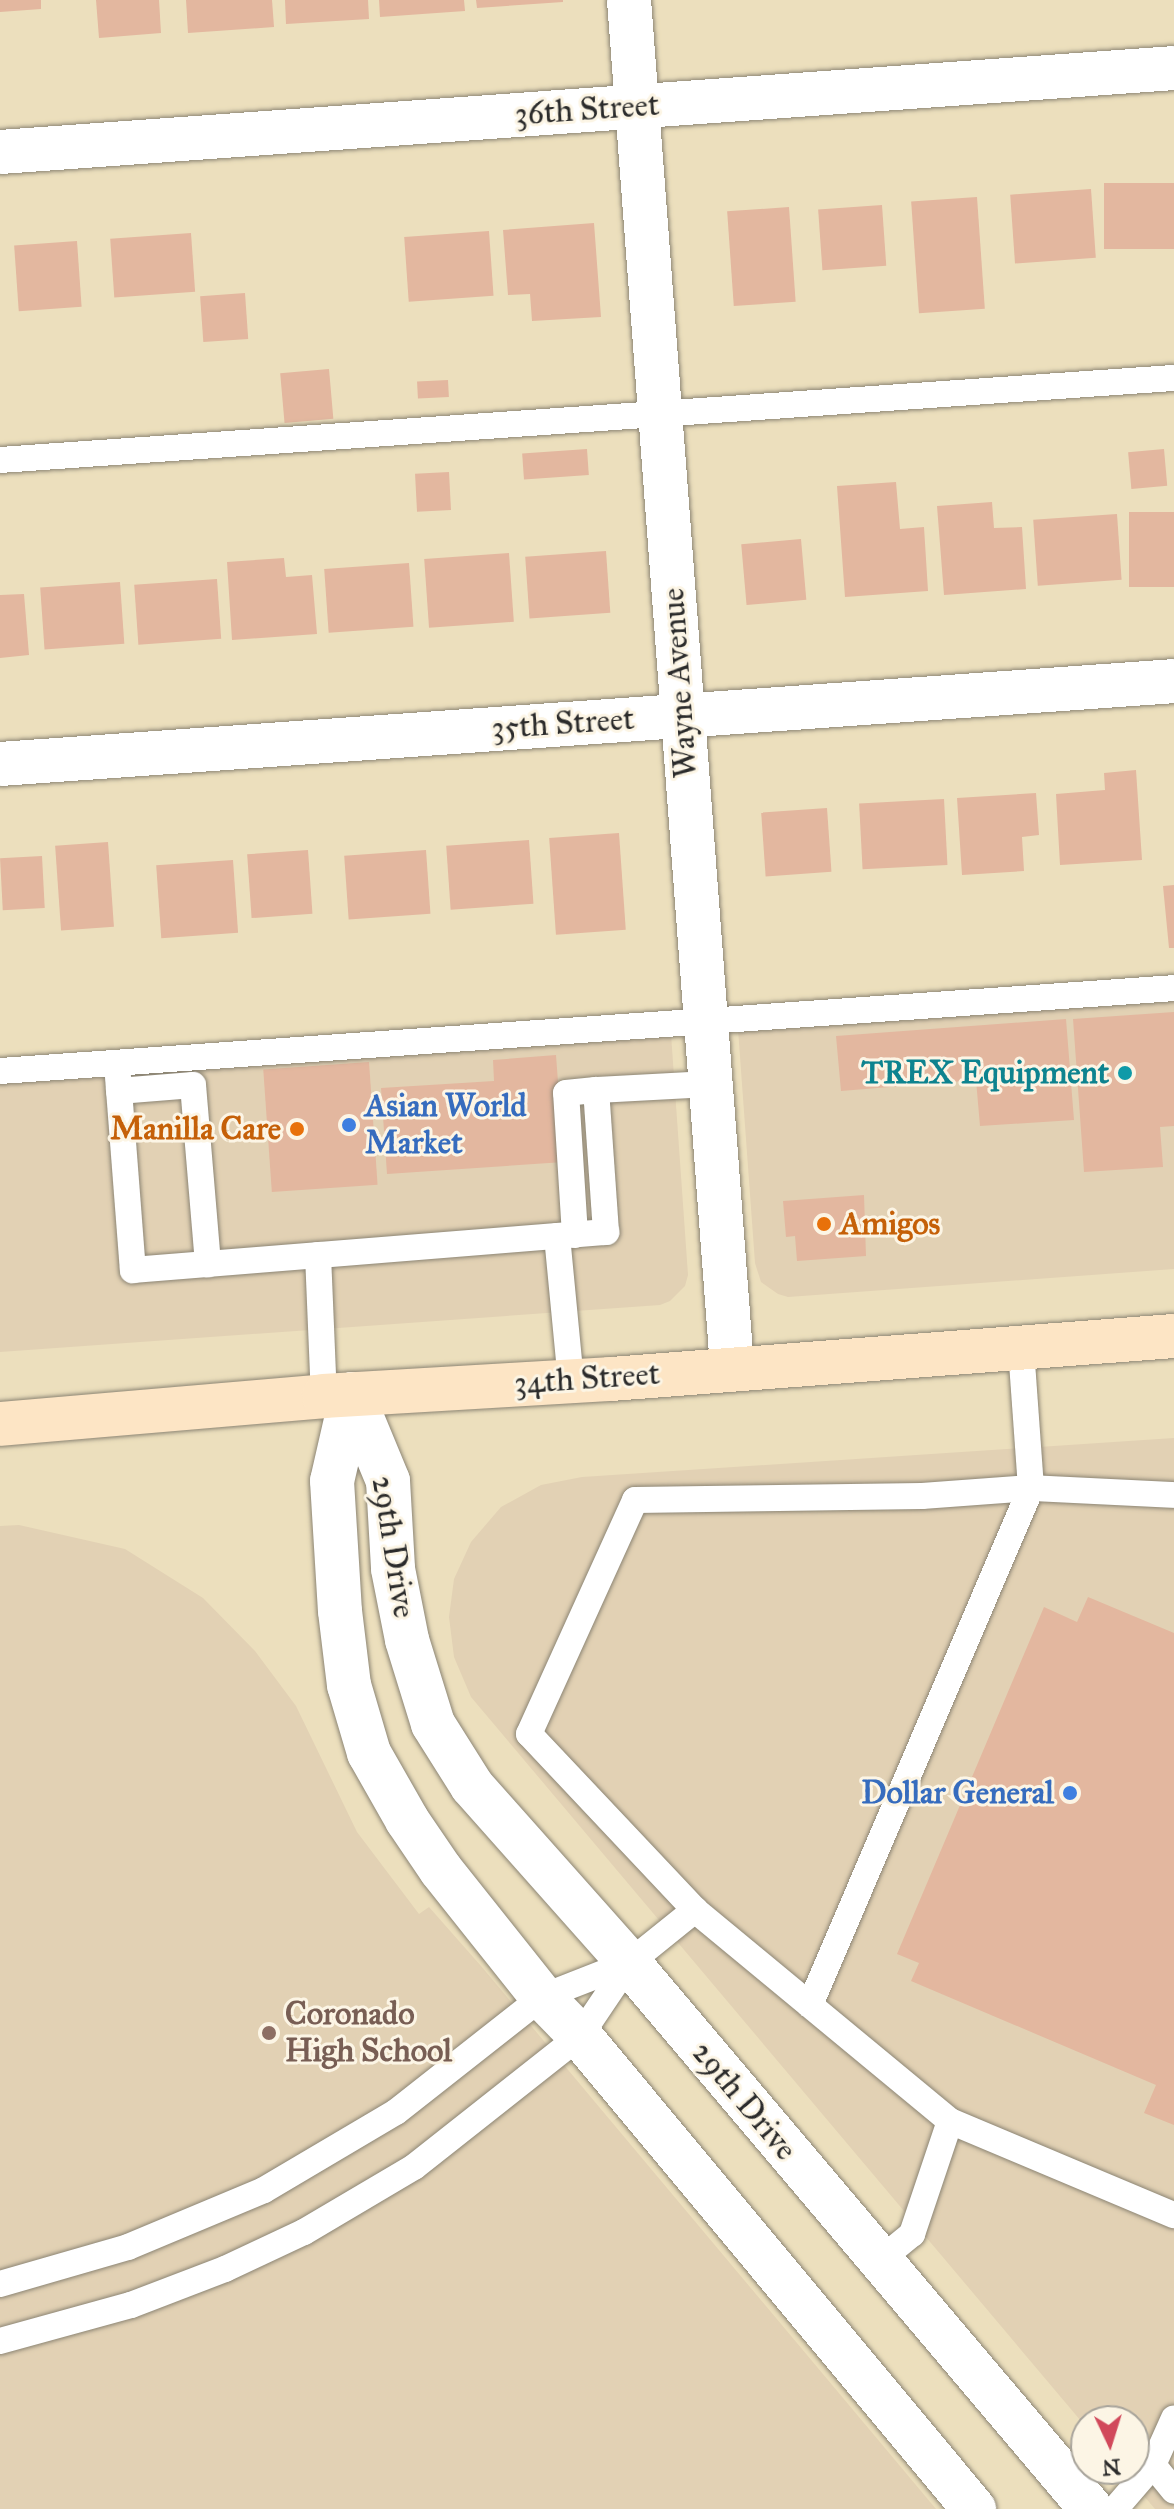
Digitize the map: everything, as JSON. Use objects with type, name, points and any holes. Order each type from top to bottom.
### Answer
[{"type":"main road","name":"34th Street","points":[[0,1424],[338,1395],[571,1381],[1174,1336]]},
{"type":"street","name":"Wayne Avenue","points":[[629,0],[732,1367]]},
{"type":"street","name":"36th Street","points":[[0,152],[1174,68]]},
{"type":"street","name":"35th Street","points":[[0,764],[1174,681]]},
{"type":"street","name":"29th Drive","points":[[338,1395],[388,1481],[393,1569],[407,1640],[433,1724],[472,1786],[629,1963],[1091,2509]]},
{"type":"street","name":"29th Drive","points":[[338,1395],[332,1481],[340,1611],[349,1685],[369,1753],[407,1820],[441,1870],[542,1997],[580,2036],[974,2509]]},
{"type":"lane","points":[[0,460],[1174,378]]},
{"type":"lane","points":[[0,1071],[1174,988]]},
{"type":"lane","points":[[117,1064],[133,1270],[606,1232],[596,1090],[710,1084]]},
{"type":"lane","points":[[119,1091],[193,1085],[208,1264]]},
{"type":"lane","points":[[566,1236],[571,1381]]},
{"type":"lane","points":[[318,1255],[338,1395]]},
{"type":"lane","points":[[810,2005],[1031,1488],[1021,1347]]},
{"type":"lane","points":[[1174,1495],[1031,1488],[922,1496],[635,1500],[529,1734],[695,1910],[950,2121],[1174,2215]]},
{"type":"lane","points":[[0,2341],[131,2305],[238,2263],[304,2232],[445,2146],[580,2036],[629,1963],[695,1910]]},
{"type":"lane","points":[[0,2284],[128,2247],[264,2190],[396,2112],[542,1997],[629,1963]]},
{"type":"lane","points":[[879,2261],[912,2234],[950,2121]]},
{"type":"lane","points":[[1115,2509],[1153,2465],[1174,2418]]},
{"type":"lane","points":[[1153,2465],[1174,2491]]},
{"type":"shaded area","points":[[1174,999],[1174,1269],[788,1297],[761,1282],[755,1263],[738,1029]]},
{"type":"shaded area","points":[[671,1034],[688,1275],[685,1286],[670,1301],[660,1305],[0,1352],[0,1080]]},
{"type":"shaded area","points":[[1174,1438],[1174,2509],[1155,2509],[1135,2485],[1150,2485],[1150,2405],[1070,2405],[1070,2408],[471,1697],[454,1657],[449,1617],[454,1579],[471,1542],[501,1507],[541,1485],[582,1477]]},
{"type":"shaded area","name":"Coronado High School","points":[[19,1525],[125,1549],[203,1598],[255,1651],[296,1706],[357,1832],[419,1914],[429,1907],[481,1966],[936,2509],[0,2509],[0,1526]]},
{"type":"building","points":[[0,0],[41,0],[41,9],[0,12]]},
{"type":"building","points":[[96,0],[159,0],[161,33],[99,38]]},
{"type":"building","points":[[186,0],[272,0],[274,27],[188,33]]},
{"type":"building","points":[[285,0],[368,0],[369,19],[286,24]]},
{"type":"building","points":[[379,0],[464,0],[465,11],[380,17]]},
{"type":"building","points":[[476,0],[563,0],[563,2],[477,8]]},
{"type":"building","points":[[1104,183],[1174,183],[1174,249],[1104,249]]},
{"type":"building","points":[[1091,189],[1096,258],[1015,263],[1010,195]]},
{"type":"building","points":[[977,197],[985,309],[919,313],[911,202]]},
{"type":"building","points":[[882,205],[886,266],[822,270],[818,209]]},
{"type":"building","points":[[789,207],[796,302],[734,306],[727,211]]},
{"type":"building","points":[[594,223],[601,317],[532,321],[530,294],[508,295],[503,230]]},
{"type":"building","points":[[489,231],[494,296],[409,302],[404,237]]},
{"type":"building","points":[[191,233],[195,292],[114,298],[110,239]]},
{"type":"building","points":[[77,241],[82,307],[19,311],[14,245]]},
{"type":"building","points":[[245,293],[248,339],[203,342],[200,296]]},
{"type":"building","points":[[329,369],[333,419],[285,423],[280,373]]},
{"type":"building","points":[[448,380],[449,397],[418,399],[417,382]]},
{"type":"building","points":[[587,449],[589,475],[524,479],[522,454]]},
{"type":"building","points":[[1164,449],[1167,486],[1131,489],[1128,452]]},
{"type":"building","points":[[449,472],[451,510],[417,512],[415,474]]},
{"type":"building","points":[[896,482],[900,529],[924,527],[928,591],[845,597],[837,486]]},
{"type":"building","points":[[992,502],[994,528],[1022,527],[1026,589],[944,595],[937,506]]},
{"type":"building","points":[[1129,512],[1174,512],[1174,587],[1129,587]]},
{"type":"building","points":[[1117,514],[1122,580],[1038,586],[1033,520]]},
{"type":"building","points":[[801,539],[806,600],[747,605],[741,544]]},
{"type":"building","points":[[606,551],[610,613],[530,618],[525,557]]},
{"type":"building","points":[[509,553],[514,622],[429,628],[424,559]]},
{"type":"building","points":[[284,558],[286,577],[312,575],[317,634],[232,640],[227,562]]},
{"type":"building","points":[[409,563],[413,627],[329,633],[324,569]]},
{"type":"building","points":[[217,579],[221,639],[138,645],[134,585]]},
{"type":"building","points":[[120,582],[124,644],[45,649],[40,588]]},
{"type":"building","points":[[24,594],[29,655],[0,658],[0,595]]},
{"type":"building","points":[[1136,770],[1142,860],[1060,865],[1056,794],[1105,790],[1104,773]]},
{"type":"building","points":[[1036,793],[1039,835],[1022,837],[1024,871],[962,875],[957,798]]},
{"type":"building","points":[[944,799],[947,865],[863,869],[859,803]]},
{"type":"building","points":[[827,808],[831,872],[766,876],[761,813]]},
{"type":"building","points":[[619,833],[626,930],[556,935],[549,838]]},
{"type":"building","points":[[529,840],[533,904],[451,910],[446,846]]},
{"type":"building","points":[[108,842],[114,927],[61,930],[55,846]]},
{"type":"building","points":[[308,850],[312,914],[252,918],[247,854]]},
{"type":"building","points":[[426,850],[430,914],[349,920],[344,856]]},
{"type":"building","points":[[42,856],[45,908],[3,910],[0,858]]},
{"type":"building","points":[[233,860],[238,933],[161,938],[156,865]]},
{"type":"building","points":[[1174,885],[1174,948],[1169,948],[1163,886]]},
{"type":"building","name":"TREX Equipment","points":[[1174,1012],[1174,1126],[1160,1127],[1163,1167],[1084,1172],[1073,1019]]},
{"type":"building","points":[[1066,1019],[1074,1120],[980,1126],[976,1080],[841,1091],[836,1036]]},
{"type":"building","points":[[556,1055],[564,1162],[387,1174],[381,1088],[494,1081],[493,1060]]},
{"type":"building","points":[[369,1062],[378,1185],[272,1192],[263,1069]]},
{"type":"building","name":"Amigos","points":[[864,1195],[866,1256],[797,1261],[795,1236],[786,1237],[783,1201]]},
{"type":"building","name":"Dollar General","points":[[1088,1597],[1174,1633],[1174,2125],[1144,2113],[1156,2085],[911,1981],[919,1963],[897,1954],[1044,1607],[1077,1622]]},
{"type":"place","name":"TREX Equipment","points":[[1125,1073]]},
{"type":"place","name":"Asian World Market","points":[[349,1125]]},
{"type":"place","name":"Manilla Care","points":[[297,1129]]},
{"type":"place","name":"Amigos","points":[[824,1224]]},
{"type":"place","name":"Dollar General","points":[[1070,1793]]},
{"type":"place","name":"Coronado High School","points":[[269,2033]]}]
